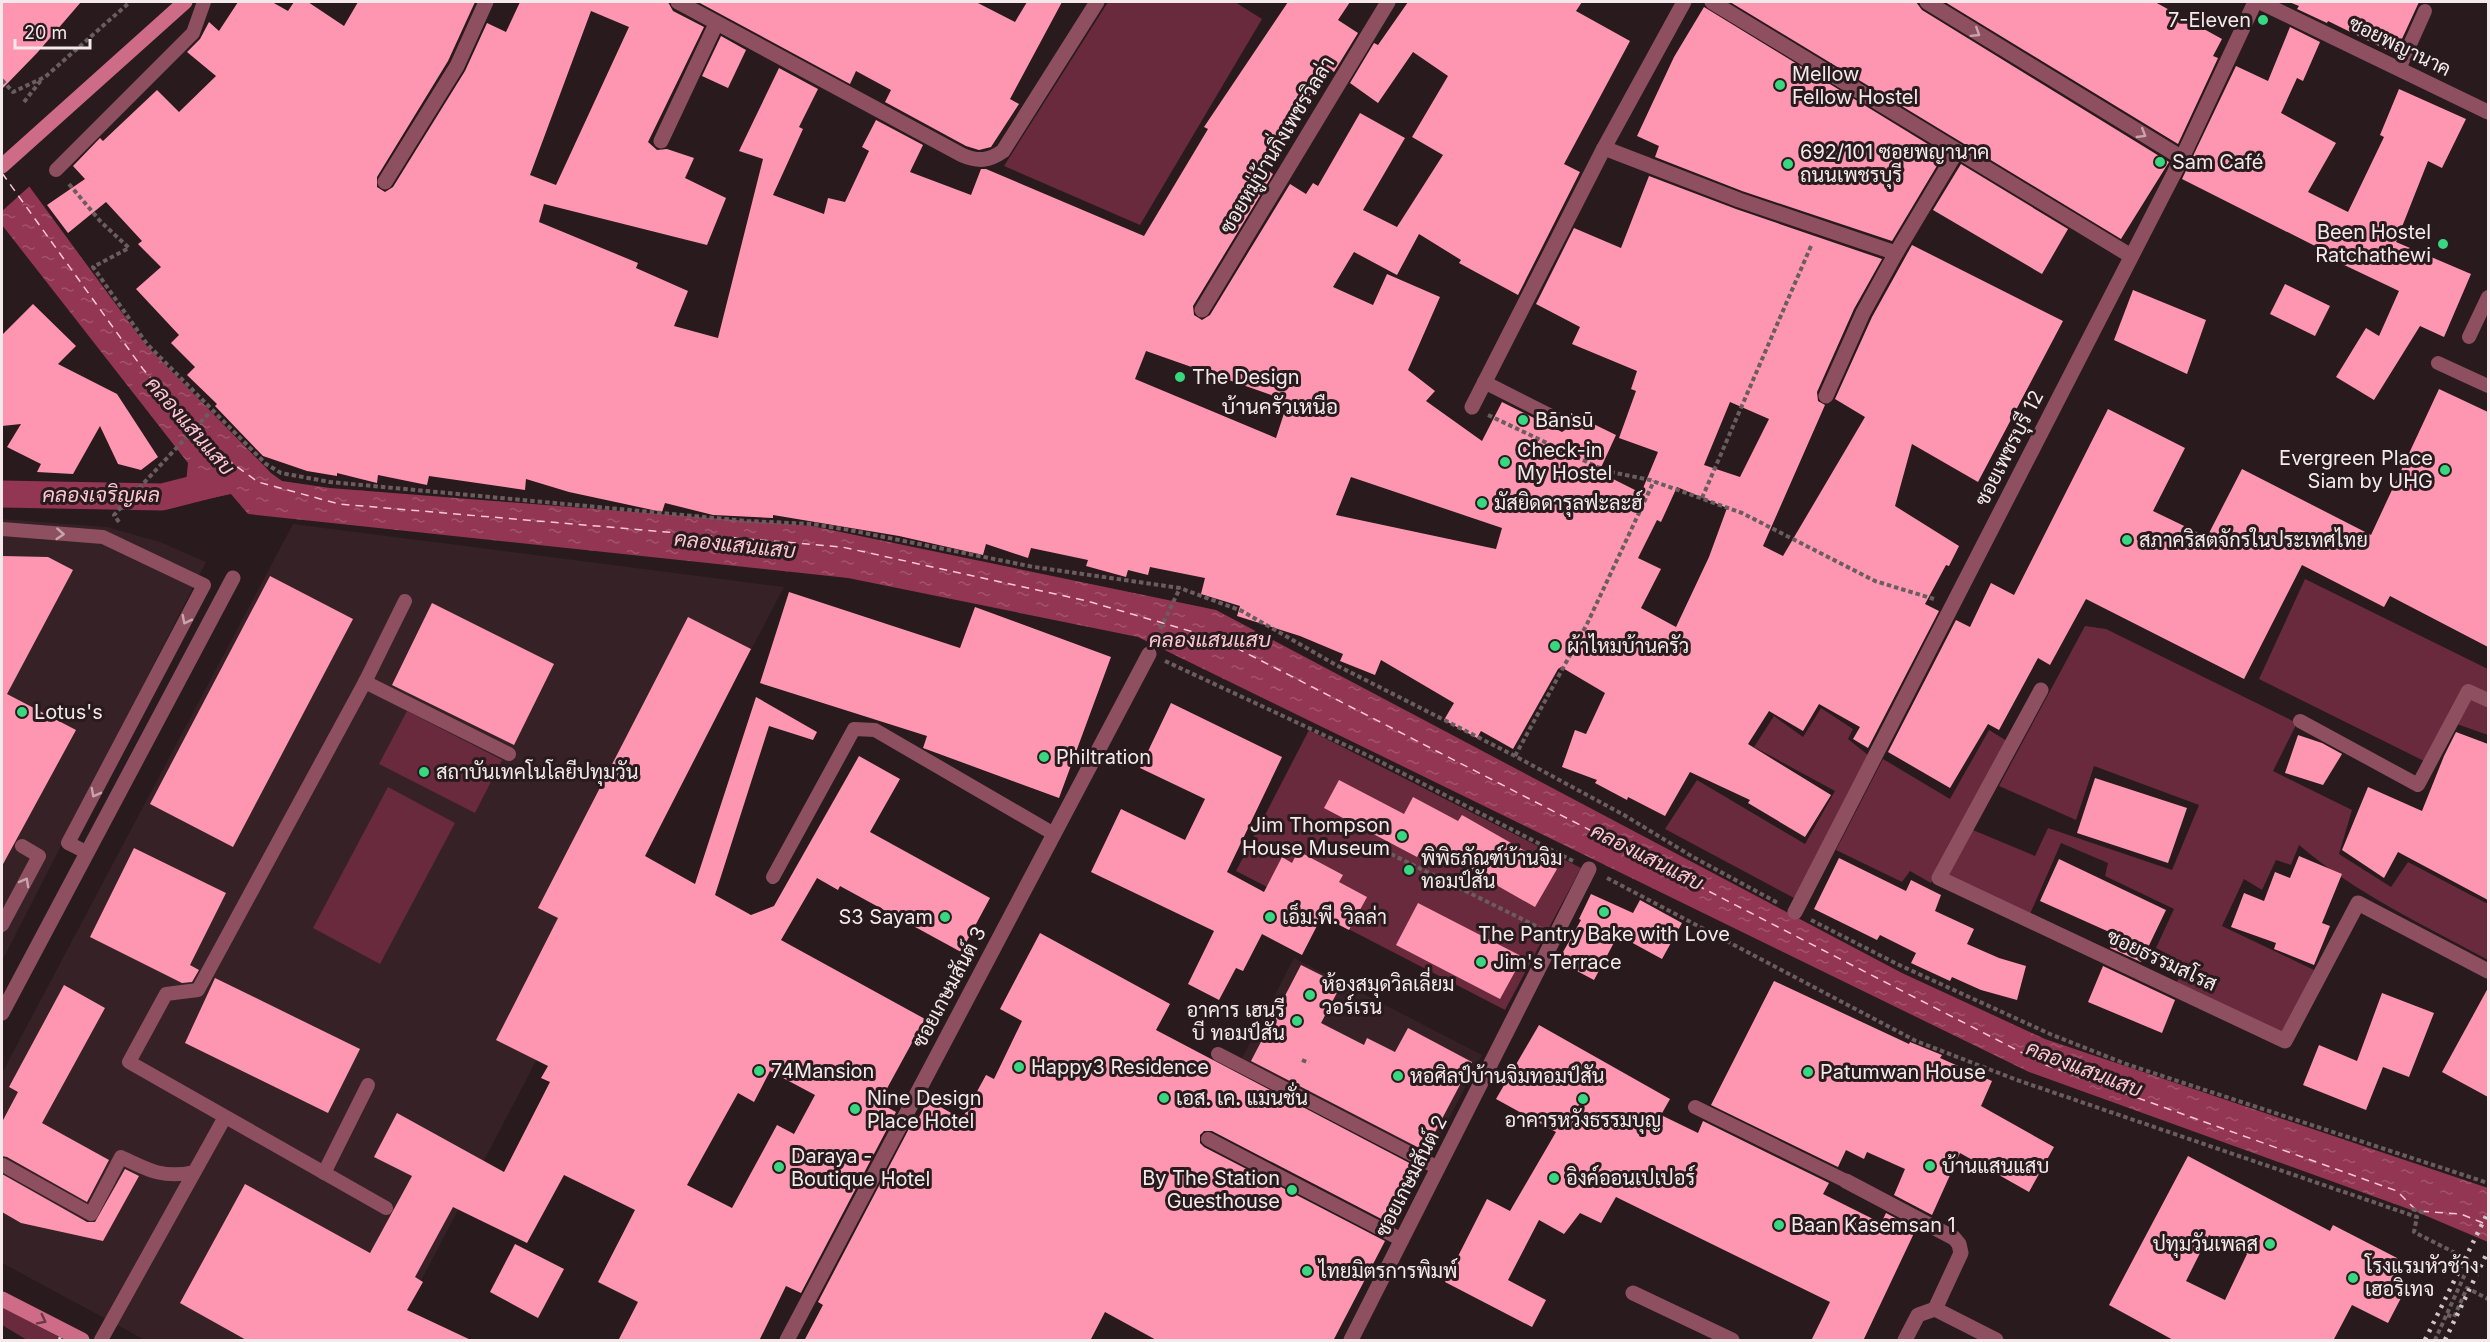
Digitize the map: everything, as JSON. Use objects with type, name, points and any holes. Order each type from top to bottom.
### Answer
[{"type":"main road","points":[[2,166],[185,2]]},
{"type":"main road","points":[[2,1299],[82,1341]]},
{"type":"street","points":[[386,182],[457,66],[486,2]]},
{"type":"street","points":[[678,2],[973,160],[994,158],[1003,151],[1097,2]]},
{"type":"street","name":"ซอยหมู่บ้านกิ่งเพชรวิลล่า","points":[[1202,310],[1388,2]]},
{"type":"street","points":[[1472,407],[1604,148],[1684,2]]},
{"type":"street","points":[[1712,2],[2131,256]]},
{"type":"street","points":[[1927,2],[2182,158]]},
{"type":"street","name":"ซอยเพชรบุรี 12","points":[[1795,912],[2182,158],[2254,2]]},
{"type":"street","name":"ซอยพญานาค","points":[[2260,2],[2488,112]]},
{"type":"street","points":[[661,141],[716,24]]},
{"type":"street","points":[[1604,148],[1896,253]]},
{"type":"street","points":[[1826,396],[1863,313],[1957,151]]},
{"type":"street","points":[[2,1013],[233,578]]},
{"type":"street","name":"ซอยเกษมสันต์ 3","points":[[787,1341],[1149,654]]},
{"type":"street","name":"ซอยธรรมสโรส","points":[[2041,690],[1939,878],[2285,1041],[2358,903],[2488,971]]},
{"type":"street","name":"ซอยเกษมสันต์ 2","points":[[1351,1341],[1589,869]]},
{"type":"street","points":[[1846,1181],[1954,1238],[1959,1244],[1961,1253],[1935,1309],[1918,1315],[1905,1341]]},
{"type":"street","points":[[1633,1293],[1732,1341]]},
{"type":"street","points":[[1935,1309],[1996,1341]]},
{"type":"lane","points":[[56,170],[193,33],[204,2]]},
{"type":"lane","points":[[2399,69],[2425,11]]},
{"type":"lane","points":[[2469,337],[2488,297]]},
{"type":"lane","points":[[2438,363],[2488,386]]},
{"type":"lane","points":[[1484,382],[1563,422]]},
{"type":"lane","points":[[2,529],[104,537],[204,585],[68,843],[86,852]]},
{"type":"lane","points":[[386,1208],[129,1062],[166,994],[198,990],[365,682],[405,601]]},
{"type":"lane","points":[[365,682],[509,754]]},
{"type":"lane","points":[[2300,721],[2418,785],[2468,691],[2488,700]]},
{"type":"lane","points":[[774,877],[854,729],[875,730],[1054,834]]},
{"type":"lane","points":[[2,925],[39,856],[22,846]]},
{"type":"lane","points":[[1218,1054],[1231,1065],[1438,1168]]},
{"type":"lane","points":[[324,1173],[368,1085]]},
{"type":"lane","points":[[1695,1107],[1846,1181]]},
{"type":"lane","points":[[101,1341],[225,1117]]},
{"type":"lane","points":[[1208,1139],[1402,1240]]},
{"type":"lane","points":[[3,1166],[91,1214],[121,1157],[153,1173],[177,1176],[194,1172]]},
{"type":"path","points":[[24,102],[45,76],[130,2]]},
{"type":"path","points":[[2,80],[14,92],[45,76]]},
{"type":"path","points":[[56,170],[101,222],[129,248],[93,267],[147,344],[266,464],[281,473],[330,482],[812,524],[1035,567],[1180,588],[1242,611],[1335,665],[1515,756],[1795,912],[1897,964],[2050,1034],[2115,1059],[2488,1183]]},
{"type":"path","points":[[1702,498],[1819,227]]},
{"type":"path","points":[[1472,407],[1606,471],[1654,481],[1742,513],[1875,581],[1952,605]]},
{"type":"path","points":[[114,515],[210,412]]},
{"type":"path","points":[[1515,756],[1587,624],[1654,481]]},
{"type":"path","points":[[1180,588],[1149,654],[1371,757],[1916,1041],[2017,1080],[2417,1217]]},
{"type":"path","points":[[1391,854],[1557,936]]},
{"type":"path","points":[[1302,1060],[1309,1063]]},
{"type":"path","points":[[2425,1213],[2415,1210],[2417,1217],[2414,1232],[2471,1261],[2435,1341]]},
{"type":"path","points":[[2447,1314],[2454,1317],[2467,1288],[2488,1299]]},
{"type":"shaded area","points":[[1108,2],[1235,2],[1262,19],[1140,225],[1004,166]]},
{"type":"shaded area","points":[[2,519],[107,527],[160,542],[206,562],[2,961]]},
{"type":"shaded area","name":"สถาบันเทคโนโลยีปทุมวัน","points":[[293,524],[784,587],[390,1340],[145,1340],[2,1263],[2,1073]]},
{"type":"shaded area","points":[[2305,579],[2488,669],[2488,735],[2451,722],[2424,761],[2259,679]]},
{"type":"shaded area","points":[[2085,626],[2106,629],[2297,723],[2273,771],[2352,810],[2339,854],[2391,887],[2408,862],[2488,904],[2488,960],[2367,893],[2299,845],[2291,865],[2276,860],[2262,890],[2244,879],[2222,926],[2314,970],[2283,1035],[2177,982],[2184,963],[2156,948],[2174,909],[2105,876],[2108,863],[2061,843],[2030,914],[1948,876],[1973,830],[2035,856],[2048,828],[2172,870],[2199,805],[2094,766],[2076,820],[1999,786]]},
{"type":"shaded area","points":[[1821,708],[1853,729],[1848,739],[1868,755],[1796,899],[1665,829],[1697,780],[1805,844],[1835,791],[1754,747],[1774,716],[1803,737]]},
{"type":"shaded area","points":[[407,711],[502,760],[475,813],[379,764]]},
{"type":"shaded area","name":"พิพิธภัณฑ์บ้านจิม ทอมป์สัน","points":[[1309,730],[1581,868],[1505,1010],[1236,871]]},
{"type":"shaded area","points":[[1989,730],[2007,741],[1931,883],[1910,871],[1902,882],[1836,850],[1883,759],[1950,799]]},
{"type":"shaded area","points":[[388,787],[455,823],[380,964],[313,928]]},
{"type":"shaded area","points":[[1294,958],[1482,1055],[1430,1155],[1242,1058]]},
{"type":"shaded area","points":[[2,1307],[65,1340],[27,1340],[2,1325]]},
{"type":"water","name":"คลองแสนแสบ","points":[[2,144],[26,182],[145,344],[271,473],[282,481],[330,488],[812,526],[1216,610],[1902,973],[2045,1039],[2488,1188],[2488,1242],[2417,1212],[2029,1072],[1138,637],[848,578],[248,514],[231,494],[184,504],[188,463],[2,225]]},
{"type":"pier","points":[[2,141],[31,185],[2,211]]},
{"type":"building","points":[[2,2],[81,2],[2,89]]},
{"type":"building","points":[[238,2],[272,2],[288,11],[294,2],[308,2],[344,26],[358,2],[475,2],[448,61],[377,177],[377,187],[385,192],[393,187],[465,71],[487,23],[506,32],[520,2],[668,2],[673,11],[704,27],[648,142],[657,150],[667,149],[694,158],[685,178],[726,198],[707,245],[544,204],[539,222],[638,263],[636,268],[688,291],[674,326],[718,338],[763,159],[739,151],[779,68],[818,89],[799,127],[803,129],[773,195],[824,214],[828,198],[845,202],[869,151],[862,147],[876,120],[923,145],[910,172],[971,195],[981,169],[986,169],[1144,236],[1208,129],[1204,127],[1288,2],[1350,2],[1338,20],[1358,33],[1334,72],[1328,68],[1264,168],[1273,174],[1193,306],[1194,315],[1202,320],[1210,315],[1290,184],[1306,194],[1313,183],[1318,186],[1360,113],[1405,138],[1363,210],[1397,227],[1443,155],[1412,137],[1448,76],[1413,52],[1378,103],[1350,83],[1374,43],[1378,45],[1408,2],[1582,2],[1576,11],[1630,41],[1564,164],[1580,172],[1518,295],[1459,263],[1461,260],[1419,234],[1397,275],[1354,252],[1333,287],[1373,305],[1387,274],[1440,297],[1408,370],[1435,391],[1426,401],[1482,441],[1502,402],[1562,432],[1571,426],[1571,413],[1616,435],[1599,472],[1641,493],[1658,452],[1619,438],[1636,391],[1631,389],[1637,371],[1572,344],[1580,327],[1536,304],[1574,228],[1621,248],[1649,176],[1736,209],[1882,259],[1854,309],[1817,392],[1818,401],[1825,405],[1763,546],[1783,556],[1865,417],[1835,399],[1872,317],[1912,245],[2063,321],[1978,482],[1912,444],[1895,506],[1959,546],[1925,604],[1939,611],[1868,748],[1853,739],[1860,727],[1819,704],[1803,731],[1769,711],[1748,744],[1831,795],[1805,837],[1748,803],[1750,800],[1690,772],[1665,816],[1628,797],[1627,800],[1595,783],[1597,780],[1562,767],[1575,730],[1586,734],[1605,693],[1561,667],[1513,749],[1481,731],[1477,738],[1444,720],[1454,703],[1381,660],[1375,675],[1340,661],[1343,654],[1300,636],[1237,616],[1240,606],[1201,594],[1205,578],[1150,567],[1148,575],[1128,570],[1126,577],[1086,566],[1088,560],[1031,548],[1028,558],[986,544],[983,555],[899,536],[773,515],[773,518],[713,515],[665,503],[662,512],[569,492],[526,479],[525,490],[429,476],[427,485],[378,475],[377,483],[337,473],[337,476],[307,471],[263,456],[215,406],[217,404],[187,375],[195,367],[171,343],[179,335],[136,289],[161,267],[138,244],[142,241],[106,202],[68,233],[47,205],[85,179],[73,166],[100,138],[103,141],[157,90],[179,112],[216,76],[187,52],[200,39],[209,22],[219,31]],"holes":[[[591,11],[629,27],[556,185],[530,175]],[[1146,351],[1288,401],[1276,438],[1135,379]],[[1730,402],[1769,419],[1740,477],[1704,465]],[[1351,477],[1502,528],[1496,549],[1336,515]],[[1677,487],[1727,508],[1709,557],[1676,627],[1641,608],[1661,569],[1638,558],[1657,520],[1661,522]]]},
{"type":"building","points":[[698,2],[976,2],[1015,22],[1027,2],[1062,2],[1010,99],[1019,104],[991,147],[979,150],[966,146],[885,102],[891,90],[856,71],[850,84]]},
{"type":"building","points":[[1730,2],[1916,2],[1922,10],[2169,162],[2121,239]]},
{"type":"building","points":[[1945,2],[2155,2],[2222,39],[2213,56],[2218,58],[2178,144]]},
{"type":"building","points":[[2289,2],[2419,2],[2395,54],[2328,21],[2327,23],[2297,9],[2299,6]]},
{"type":"building","points":[[1704,7],[1944,154],[1892,241],[1742,191],[1655,157],[1659,146],[1637,136],[1674,57]]},
{"type":"building","points":[[2290,27],[2320,42],[2303,81],[2297,78],[2281,113],[2336,143],[2308,192],[2348,212],[2384,137],[2380,135],[2399,89],[2466,119],[2442,168],[2428,161],[2396,242],[2471,274],[2444,337],[2420,326],[2374,400],[2336,377],[2366,328],[2379,336],[2399,291],[2321,254],[2323,250],[2182,179],[2236,66],[2268,81]]},
{"type":"building","points":[[721,36],[746,50],[728,88],[702,76]]},
{"type":"building","points":[[1961,164],[2068,229],[2042,274],[1933,210]]},
{"type":"building","points":[[2285,284],[2330,306],[2315,336],[2270,314]]},
{"type":"building","points":[[2133,290],[2206,320],[2187,374],[2114,340]]},
{"type":"building","points":[[33,304],[76,346],[58,364],[117,394],[158,457],[141,470],[118,464],[100,426],[73,474],[37,472],[41,464],[7,447],[21,424],[2,426],[2,335]]},
{"type":"building","points":[[2439,389],[2488,412],[2488,647],[2390,596],[2384,607],[2302,565],[2244,679],[2086,599],[2050,665],[2038,658],[1999,730],[1988,724],[1950,788],[1888,752],[1956,620],[1970,627],[1991,583],[2014,595],[2108,409],[2185,448],[2153,511],[2207,537],[2242,469],[2371,535]]},
{"type":"building","name":"Lotus's","points":[[2,556],[48,557],[73,570],[7,694],[76,730],[2,866]]},
{"type":"building","points":[[270,576],[353,619],[233,847],[150,804]]},
{"type":"building","points":[[789,592],[960,648],[975,607],[1111,657],[1059,798],[923,748],[927,736],[760,683]]},
{"type":"building","points":[[432,603],[554,664],[514,745],[392,685]]},
{"type":"building","points":[[688,617],[751,649],[645,856],[695,884],[756,697],[817,732],[813,740],[769,726],[715,895],[751,915],[774,906],[859,756],[900,779],[870,832],[990,898],[961,952],[840,886],[838,890],[817,878],[781,940],[925,1019],[879,1103],[896,1112],[801,1293],[786,1286],[759,1341],[618,1341],[638,1302],[598,1282],[635,1210],[564,1175],[527,1243],[453,1207],[415,1277],[423,1282],[407,1310],[473,1341],[248,1341],[180,1303],[245,1184],[370,1253],[412,1176],[374,1157],[397,1113],[504,1172],[550,1082],[541,1078],[548,1066],[496,1040],[558,918],[538,908]],"holes":[[[770,1071],[815,1095],[794,1134],[777,1125],[732,1208],[687,1185],[738,1093],[754,1102]]]},
{"type":"building","points":[[1171,703],[1282,757],[1227,872],[1264,892],[1282,857],[1292,863],[1298,851],[1343,875],[1339,882],[1367,897],[1349,930],[1322,916],[1302,955],[1262,934],[1243,971],[1236,968],[1219,1000],[1188,984],[1214,931],[1091,872],[1121,809],[1185,840],[1205,799],[1140,768]]},
{"type":"building","points":[[2456,732],[2488,744],[2488,900],[2398,852],[2384,878],[2342,850],[2368,787],[2422,811]]},
{"type":"building","points":[[2298,735],[2322,743],[2342,754],[2323,785],[2285,773]]},
{"type":"building","points":[[2095,778],[2187,808],[2168,863],[2077,833]]},
{"type":"building","points":[[1339,780],[1404,814],[1413,797],[1458,821],[1462,815],[1557,869],[1535,907],[1424,844],[1417,857],[1324,808]]},
{"type":"building","points":[[134,848],[226,893],[190,965],[199,970],[192,982],[182,983],[90,937]]},
{"type":"building","points":[[2299,856],[2342,874],[2322,923],[2330,926],[2314,965],[2274,949],[2276,943],[2231,927],[2244,893],[2264,901],[2275,872],[2290,878]]},
{"type":"building","points":[[1839,858],[1906,891],[1911,880],[1941,895],[1935,911],[1974,929],[1967,944],[1999,958],[2026,966],[2017,1000],[1981,990],[1952,977],[1950,981],[1911,963],[1916,953],[1880,935],[1877,940],[1814,909]]},
{"type":"building","points":[[2059,859],[2166,910],[2141,962],[2110,948],[2116,935],[2040,901]]},
{"type":"building","points":[[1591,894],[1633,913],[1640,900],[1682,923],[1662,959],[1618,935],[1594,980],[1558,961],[1581,920],[1579,919]]},
{"type":"building","points":[[1418,903],[1523,957],[1500,999],[1396,945]]},
{"type":"building","points":[[1040,933],[1170,1004],[1156,1030],[1417,1167],[1405,1192],[1409,1194],[1393,1225],[1212,1131],[1204,1131],[1200,1135],[1200,1143],[1204,1147],[1385,1241],[1333,1341],[1158,1341],[1105,1312],[1090,1341],[804,1341],[823,1305],[818,1302],[913,1121],[916,1123],[928,1100],[962,1119],[986,1075],[994,1079],[1022,1021],[1000,1009]]},
{"type":"building","points":[[1301,965],[1341,985],[1321,1023],[1364,1045],[1367,1038],[1395,1052],[1408,1028],[1472,1062],[1425,1151],[1251,1061]]},
{"type":"building","points":[[2103,966],[2175,1000],[2162,1033],[2088,1002]]},
{"type":"building","points":[[215,978],[360,1049],[328,1113],[185,1043]]},
{"type":"building","points":[[1774,981],[1909,1044],[1910,1042],[1942,1055],[1940,1058],[1992,1081],[1981,1106],[2054,1147],[2029,1192],[1960,1153],[1932,1215],[1894,1195],[1905,1169],[1867,1152],[1864,1159],[1846,1150],[1838,1167],[1711,1105]]},
{"type":"building","points":[[64,985],[105,1008],[42,1123],[109,1160],[87,1202],[2,1156],[2,1122],[18,1092],[9,1087]]},
{"type":"building","points":[[2488,988],[2488,1097],[2442,1072]]},
{"type":"building","points":[[2382,993],[2434,1013],[2409,1077],[2383,1067],[2366,1110],[2303,1085],[2319,1045],[2357,1061]]},
{"type":"building","points":[[1539,1025],[1670,1099],[1661,1115],[1698,1133],[1703,1121],[1829,1183],[1823,1194],[1881,1223],[1886,1213],[1916,1229],[1863,1341],[1811,1341],[1830,1302],[1616,1197],[1601,1223],[1580,1213],[1564,1234],[1539,1220],[1508,1280],[1546,1300],[1532,1327],[1445,1282],[1487,1199],[1510,1211],[1556,1132],[1496,1099]]},
{"type":"building","name":"ปทุมวันเพลส","points":[[2188,1156],[2330,1231],[2333,1225],[2399,1259],[2401,1298],[2388,1323],[2352,1305],[2333,1341],[2175,1341],[2109,1305]],"holes":[[[2209,1235],[2247,1254],[2225,1300],[2186,1281]]]},
{"type":"building","points":[[125,1169],[139,1176],[103,1241],[21,1223],[2,1212],[2,1174],[87,1222],[95,1222]]},
{"type":"building","points":[[515,1244],[564,1269],[538,1318],[490,1292]]},
{"type":"waterway","name":"คลองเจริญผล","points":[[2,494],[162,497],[221,482]]},
{"type":"ferry route","points":[[2,173],[143,369],[214,450],[258,482],[339,504],[842,547],[1087,601],[1221,640],[2046,1065],[2397,1191],[2417,1211],[2461,1214],[2488,1225]]},
{"type":"railway","points":[[2425,1340],[2488,1212]]},
{"type":"railway","points":[[2445,1340],[2488,1251]]},
{"type":"place","name":"7-Eleven","points":[[2263,20]]},
{"type":"place","name":"Mellow Fellow Hostel","points":[[1780,85]]},
{"type":"place","name":"Sam Café","points":[[2160,162]]},
{"type":"place","name":"692/101 ซอยพญานาค ถนนเพชรบุรี","points":[[1788,164]]},
{"type":"place","name":"Been Hostel Ratchathewi","points":[[2443,244]]},
{"type":"place","name":"The Design","points":[[1180,377]]},
{"type":"place","name":"Bānsū","points":[[1523,420]]},
{"type":"place","name":"Check-in My Hostel","points":[[1505,462]]},
{"type":"place","name":"Evergreen Place Siam by UHG","points":[[2445,470]]},
{"type":"place","name":"มัสยิดดารุลฟะละฮ์","points":[[1482,503]]},
{"type":"place","name":"สภาคริสตจักรในประเทศไทย","points":[[2127,540]]},
{"type":"place","name":"ผ้าไหมบ้านครัว","points":[[1555,646]]},
{"type":"place","name":"Lotus's","points":[[22,712]]},
{"type":"place","name":"Philtration","points":[[1044,757]]},
{"type":"place","name":"สถาบันเทคโนโลยีปทุมวัน","points":[[424,772]]},
{"type":"place","name":"Jim Thompson House Museum","points":[[1402,836]]},
{"type":"place","name":"พิพิธภัณฑ์บ้านจิม ทอมป์สัน","points":[[1409,870]]},
{"type":"place","name":"The Pantry Bake with Love","points":[[1604,912]]},
{"type":"place","name":"S3 Sayam","points":[[945,917]]},
{"type":"place","name":"เอ็ม.พี. วิลล่า","points":[[1270,917]]},
{"type":"place","name":"Jim's Terrace","points":[[1481,962]]},
{"type":"place","name":"ห้องสมุดวิลเลี่ยม วอร์เรน","points":[[1310,995]]},
{"type":"place","name":"อาคาร เฮนรี บี ทอมป์สัน","points":[[1297,1021]]},
{"type":"place","name":"Happy3 Residence","points":[[1019,1067]]},
{"type":"place","name":"74Mansion","points":[[759,1071]]},
{"type":"place","name":"Patumwan House","points":[[1808,1072]]},
{"type":"place","name":"หอศิลป์บ้านจิมทอมป์สัน","points":[[1398,1076]]},
{"type":"place","name":"เอส. เค. แมนชั่น","points":[[1164,1098]]},
{"type":"place","name":"อาคารหวังธรรมบุญ","points":[[1583,1099]]},
{"type":"place","name":"Nine Design Place Hotel","points":[[855,1109]]},
{"type":"place","name":"บ้านแสนแสบ","points":[[1930,1166]]},
{"type":"place","name":"Daraya - Boutique Hotel","points":[[779,1167]]},
{"type":"place","name":"อิงค์ออนเปเปอร์","points":[[1554,1178]]},
{"type":"place","name":"By The Station Guesthouse","points":[[1292,1190]]},
{"type":"place","name":"Baan Kasemsan 1","points":[[1779,1225]]},
{"type":"place","name":"ปทุมวันเพลส","points":[[2270,1244]]},
{"type":"place","name":"ไทยมิตรการพิมพ์","points":[[1307,1271]]},
{"type":"place","name":"โรงแรมหัวช้าง เฮอริเทจ","points":[[2353,1278]]},
{"type":"district","name":"บ้านครัวเหนือ","points":[[1280,407]]}]
